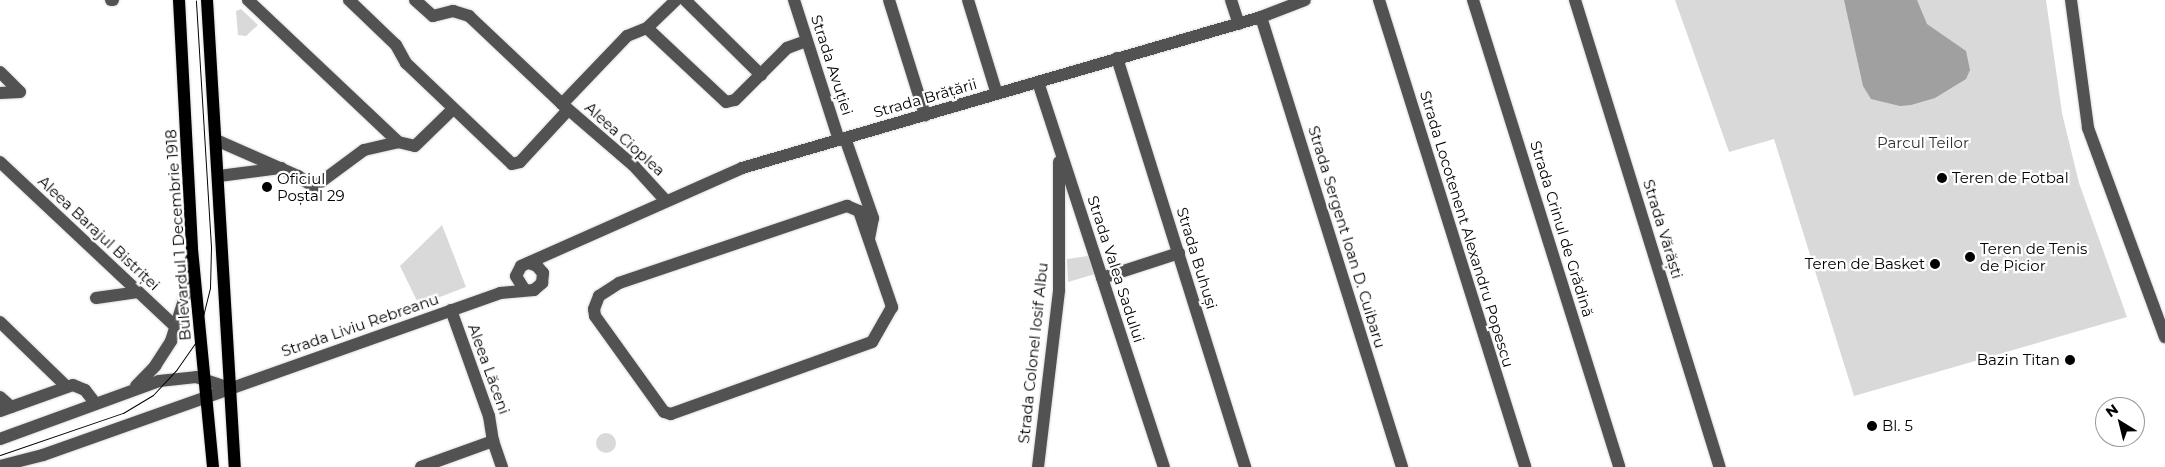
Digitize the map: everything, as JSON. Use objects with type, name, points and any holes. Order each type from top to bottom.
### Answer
[{"type":"main road","name":"Bulevardul 1 Decembrie 1918","points":[[179,0],[192,249],[209,396],[213,467]]},
{"type":"main road","points":[[207,0],[235,467]]},
{"type":"street","points":[[248,0],[398,142]]},
{"type":"street","name":"Aleea Cioplea","points":[[349,0],[396,45],[406,63],[452,109],[512,164],[520,162],[627,36],[647,28],[676,0]]},
{"type":"street","points":[[415,0],[433,16],[453,11],[469,16],[565,107]]},
{"type":"street","points":[[685,0],[761,74]]},
{"type":"street","name":"Strada Avuției","points":[[794,0],[806,40],[873,218],[869,238]]},
{"type":"street","points":[[889,0],[925,115]]},
{"type":"street","points":[[968,0],[997,94]]},
{"type":"street","points":[[1231,0],[1239,24]]},
{"type":"street","name":"Strada Brățării","points":[[529,263],[562,246],[742,168],[1239,24],[1261,17],[1281,5],[1305,0]]},
{"type":"street","name":"Strada Locotenent Alexandru Popescu","points":[[1379,0],[1525,467]]},
{"type":"street","name":"Strada Crinul de Grădină","points":[[1473,0],[1619,467]]},
{"type":"street","name":"Strada Vărăști","points":[[1575,0],[1720,467]]},
{"type":"street","points":[[2071,0],[2088,128],[2165,337]]},
{"type":"street","name":"Strada Sergent Ioan D. Cuibaru","points":[[1261,17],[1402,467]]},
{"type":"street","points":[[647,28],[726,102],[735,100],[787,48],[806,40]]},
{"type":"street","name":"Strada Buhuși","points":[[1118,58],[1245,467]]},
{"type":"street","points":[[0,72],[20,92],[0,93]]},
{"type":"street","name":"Strada Valea Sadului","points":[[1038,82],[1059,152],[1164,467]]},
{"type":"street","name":"Aleea Cioplea","points":[[565,107],[634,166],[666,201]]},
{"type":"street","points":[[216,140],[281,168],[314,187],[364,150],[398,142],[415,146],[452,109]]},
{"type":"street","name":"Strada Colonel Iosif Albu","points":[[1038,467],[1059,290],[1059,152]]},
{"type":"street","name":"Aleea Barajul Bistriței","points":[[0,162],[176,327]]},
{"type":"street","points":[[218,176],[281,168]]},
{"type":"street","points":[[847,206],[859,211],[869,238],[892,307],[872,342],[671,414],[664,412],[595,316],[594,309],[599,296],[619,283],[847,206]]},
{"type":"street","points":[[543,273],[537,266],[529,263],[521,266],[516,276],[524,289],[540,286],[543,273],[562,246]]},
{"type":"street","points":[[132,389],[164,354],[176,327],[192,249]]},
{"type":"street","points":[[1102,278],[1180,253]]},
{"type":"street","name":"Strada Liviu Rebreanu","points":[[500,293],[516,276]]},
{"type":"street","name":"Strada Liviu Rebreanu","points":[[0,466],[43,456],[451,310],[500,293],[524,289]]},
{"type":"street","points":[[96,298],[138,292]]},
{"type":"street","name":"Aleea Lăceni","points":[[451,310],[490,416],[493,441],[502,467]]},
{"type":"street","points":[[0,322],[67,386]]},
{"type":"street","points":[[0,439],[132,389],[178,377],[207,379],[230,388]]},
{"type":"street","points":[[0,397],[5,409],[67,386],[76,385],[85,390],[95,403]]},
{"type":"street","points":[[422,467],[493,441]]},
{"type":"green space","name":"Parcul Teilor","points":[[1675,0],[2046,0],[2062,113],[2079,183],[2127,317],[1854,396],[1774,139],[1729,152]]},
{"type":"green space","points":[[241,9],[258,25],[246,36],[238,35],[236,11]]},
{"type":"green space","points":[[442,225],[466,287],[419,305],[400,266]]},
{"type":"green space","points":[[1088,256],[1095,274],[1068,282],[1067,259]]},
{"type":"green space","points":[[606,433],[613,436],[616,443],[613,450],[606,453],[599,450],[596,443],[599,436]]},
{"type":"shaded area","points":[[1844,0],[1917,0],[1927,24],[1966,51],[1970,70],[1966,79],[1935,98],[1911,105],[1900,106],[1871,99],[1863,86]]},
{"type":"tram line","points":[[0,455],[123,413],[153,395],[177,369],[197,340],[210,288],[211,247],[196,0]]},
{"type":"place","name":"Teren de Fotbal","points":[[1942,178]]},
{"type":"place","name":"Oficiul Poștal 29","points":[[267,187]]},
{"type":"place","name":"Teren de Tenis de Picior","points":[[1970,257]]},
{"type":"place","name":"Teren de Basket","points":[[1935,264]]},
{"type":"place","name":"Bazin Titan","points":[[2070,360]]},
{"type":"place","name":"Bl. 5","points":[[1872,426]]}]
